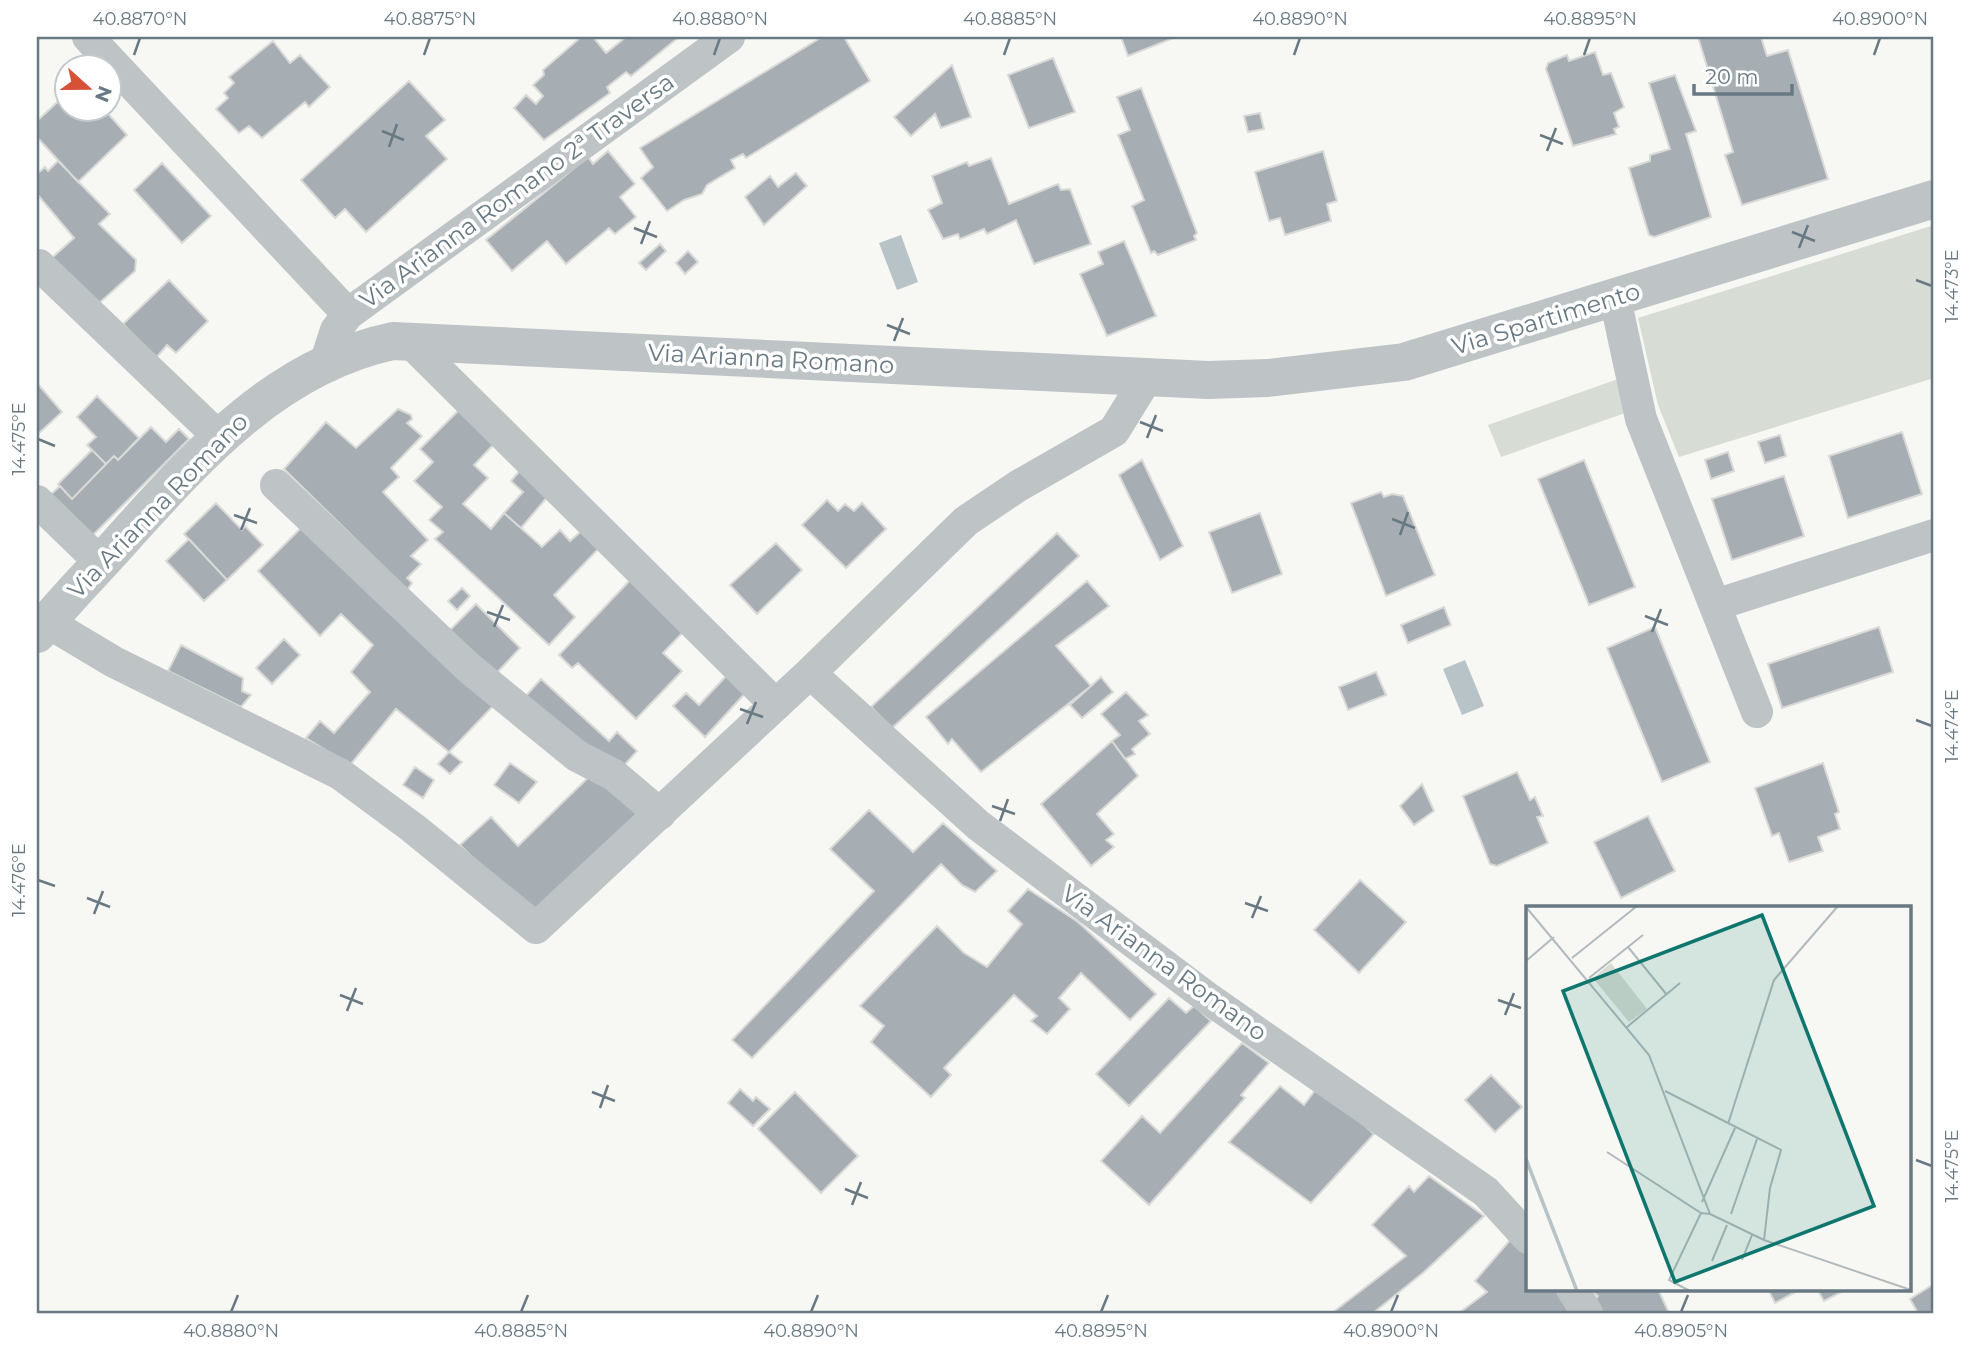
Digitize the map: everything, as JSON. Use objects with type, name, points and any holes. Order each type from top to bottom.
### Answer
[{"type":"street","points":[[88,37],[348,314]]},
{"type":"street","name":"Via Arianna Romano 2ª Traversa","points":[[326,361],[336,331],[348,314],[729,37]]},
{"type":"street","name":"Via Spartimento","points":[[1148,376],[1208,380],[1268,378],[1404,362],[1934,199]]},
{"type":"street","points":[[39,265],[219,438]]},
{"type":"street","points":[[1615,298],[1641,419],[1757,712]]},
{"type":"street","name":"Via Arianna Romano","points":[[393,341],[1148,376],[1114,431],[1018,486],[966,521],[810,673],[536,928],[413,828],[340,774],[42,628],[219,438],[292,380],[326,361],[364,347],[393,341]]},
{"type":"street","points":[[411,343],[776,705]]},
{"type":"street","points":[[276,485],[469,668],[576,755],[614,775],[660,814]]},
{"type":"street","points":[[37,501],[101,563]]},
{"type":"street","points":[[1715,605],[1934,535]]},
{"type":"street","name":"Via Arianna Romano","points":[[810,673],[978,825],[1209,999],[1486,1192],[1526,1236]]},
{"type":"street","points":[[1573,1290],[1587,1313]]},
{"type":"shaded area","points":[[1934,225],[1934,378],[1679,457],[1658,405],[1638,318]]},
{"type":"shaded area","points":[[901,235],[918,282],[897,290],[879,243]]},
{"type":"shaded area","points":[[1618,379],[1625,413],[1501,457],[1488,425]]},
{"type":"shaded area","points":[[1465,660],[1484,706],[1462,715],[1443,669]]},
{"type":"building","points":[[581,37],[593,37],[606,53],[626,37],[679,37],[631,76],[626,72],[607,87],[610,93],[544,140],[514,108],[526,95],[536,104],[543,96],[533,85],[544,75],[543,70]]},
{"type":"building","points":[[822,37],[844,37],[870,81],[746,158],[743,154],[731,160],[735,168],[707,185],[702,194],[684,200],[667,211],[641,178],[653,167],[640,148]]},
{"type":"building","points":[[1121,37],[1170,37],[1171,39],[1128,56]]},
{"type":"building","points":[[1698,37],[1761,37],[1767,56],[1788,50],[1828,179],[1742,205],[1725,155],[1733,152]]},
{"type":"building","points":[[273,41],[290,63],[300,55],[330,87],[309,107],[305,102],[262,138],[249,126],[239,133],[216,109],[228,98],[224,93],[234,83],[229,77]]},
{"type":"building","points":[[1595,52],[1603,75],[1611,73],[1624,107],[1614,113],[1619,127],[1614,129],[1616,134],[1573,146],[1546,69],[1548,63],[1567,55],[1569,61]]},
{"type":"building","points":[[1053,58],[1075,112],[1029,128],[1008,75]]},
{"type":"building","points":[[952,65],[971,117],[941,128],[935,114],[911,136],[894,117]]},
{"type":"building","points":[[1675,75],[1696,131],[1686,134],[1711,217],[1654,237],[1649,235],[1629,168],[1650,161],[1650,155],[1670,149],[1649,83]]},
{"type":"building","points":[[409,81],[445,120],[426,136],[447,159],[366,232],[345,209],[335,218],[301,180]]},
{"type":"building","points":[[1141,88],[1197,233],[1194,236],[1196,240],[1158,255],[1154,251],[1151,253],[1132,206],[1144,200],[1118,135],[1130,130],[1117,97]]},
{"type":"building","points":[[52,107],[52,122],[115,122],[127,135],[78,182],[37,137],[37,121]]},
{"type":"building","points":[[1260,113],[1264,129],[1248,132],[1244,116]]},
{"type":"building","points":[[608,151],[635,184],[620,197],[636,217],[615,234],[609,228],[566,264],[547,241],[512,271],[486,240],[588,157],[593,164]]},
{"type":"building","points":[[1323,151],[1337,201],[1327,204],[1331,221],[1285,235],[1280,218],[1269,221],[1255,172]]},
{"type":"building","points":[[991,158],[1009,204],[1058,184],[1061,190],[1070,189],[1091,244],[1034,264],[1016,220],[987,234],[984,229],[960,239],[958,234],[943,239],[928,210],[942,203],[932,176],[967,162],[969,166]]},
{"type":"building","points":[[58,161],[110,214],[99,224],[136,260],[135,271],[97,305],[44,265],[74,238],[37,194],[37,174],[45,167],[48,171]]},
{"type":"building","points":[[162,163],[211,216],[182,243],[134,190]]},
{"type":"building","points":[[796,173],[807,186],[764,225],[745,197],[770,176],[778,187]]},
{"type":"building","points":[[1124,241],[1156,316],[1107,336],[1080,274],[1103,264],[1098,252]]},
{"type":"building","points":[[660,244],[666,251],[646,270],[639,263]]},
{"type":"building","points":[[688,251],[698,262],[685,274],[676,263]]},
{"type":"building","points":[[169,280],[208,321],[176,353],[167,345],[156,358],[123,324]]},
{"type":"building","points":[[37,383],[62,412],[37,435]]},
{"type":"building","points":[[97,396],[139,438],[118,460],[114,456],[106,464],[87,445],[96,437],[77,417]]},
{"type":"building","points":[[398,409],[411,415],[412,419],[407,423],[422,436],[391,468],[399,477],[383,492],[428,540],[411,556],[421,564],[407,578],[412,583],[407,590],[284,469],[326,422],[356,448]]},
{"type":"building","points":[[460,409],[495,443],[474,465],[488,478],[463,504],[491,529],[504,513],[542,547],[560,530],[570,541],[586,527],[603,544],[554,595],[575,617],[549,645],[435,539],[443,532],[429,520],[442,507],[414,481],[433,462],[420,449]]},
{"type":"building","points":[[151,427],[166,442],[179,429],[189,439],[93,535],[48,497],[60,486],[72,499],[114,456],[118,460]]},
{"type":"building","points":[[1902,432],[1922,494],[1848,518],[1829,456]]},
{"type":"building","points":[[1780,435],[1786,456],[1765,463],[1758,442]]},
{"type":"building","points":[[92,450],[106,464],[72,499],[58,484]]},
{"type":"building","points":[[1728,452],[1734,471],[1711,479],[1705,460]]},
{"type":"building","points":[[1142,460],[1183,546],[1160,560],[1119,475]]},
{"type":"building","points":[[1584,460],[1635,587],[1589,605],[1538,479]]},
{"type":"building","points":[[522,468],[549,495],[521,528],[504,513],[523,492],[511,481]]},
{"type":"building","points":[[1784,476],[1804,536],[1732,560],[1712,499]]},
{"type":"building","points":[[1381,492],[1384,497],[1392,494],[1403,496],[1435,575],[1386,596],[1351,503]]},
{"type":"building","points":[[827,500],[838,511],[845,504],[854,511],[862,503],[886,529],[846,568],[802,525]]},
{"type":"building","points":[[216,503],[242,530],[245,526],[263,545],[227,580],[184,534]]},
{"type":"building","points":[[1260,513],[1282,574],[1232,593],[1209,532]]},
{"type":"building","points":[[306,523],[495,704],[449,752],[396,709],[350,765],[306,738],[320,721],[334,733],[370,692],[351,672],[373,645],[341,614],[320,636],[258,571]]},
{"type":"building","points":[[1057,533],[1079,556],[892,728],[871,707]]},
{"type":"building","points":[[189,539],[227,580],[204,601],[166,561]]},
{"type":"building","points":[[776,543],[802,570],[757,614],[730,585]]},
{"type":"building","points":[[635,575],[689,626],[663,653],[682,671],[636,719],[578,663],[572,668],[559,655]]},
{"type":"building","points":[[1087,581],[1109,606],[1056,646],[1091,686],[981,772],[952,739],[948,744],[926,717]]},
{"type":"building","points":[[462,588],[470,596],[457,610],[448,601]]},
{"type":"building","points":[[476,604],[520,648],[493,677],[448,632]]},
{"type":"building","points":[[1444,607],[1451,625],[1408,643],[1401,625]]},
{"type":"building","points":[[1655,627],[1710,762],[1662,782],[1607,648]]},
{"type":"building","points":[[1879,627],[1893,672],[1782,708],[1768,664]]},
{"type":"building","points":[[284,639],[300,655],[272,684],[256,668]]},
{"type":"building","points":[[181,645],[243,678],[242,691],[251,695],[241,707],[168,671]]},
{"type":"building","points":[[730,672],[749,689],[705,737],[673,706],[686,693],[699,705]]},
{"type":"building","points":[[1376,672],[1386,695],[1348,710],[1339,687]]},
{"type":"building","points":[[1101,677],[1113,692],[1082,718],[1070,705]]},
{"type":"building","points":[[541,679],[609,741],[617,732],[637,751],[619,771],[524,698]]},
{"type":"building","points":[[1126,692],[1148,715],[1139,721],[1150,734],[1132,749],[1135,754],[1125,759],[1112,741],[1120,735],[1101,714]]},
{"type":"building","points":[[1112,741],[1138,776],[1097,814],[1114,834],[1106,840],[1114,847],[1091,866],[1041,804]]},
{"type":"building","points":[[449,752],[462,762],[450,774],[438,764]]},
{"type":"building","points":[[510,763],[537,782],[519,803],[494,785]]},
{"type":"building","points":[[1823,763],[1839,812],[1835,814],[1840,829],[1818,837],[1823,851],[1789,862],[1779,833],[1772,836],[1755,788]]},
{"type":"building","points":[[415,767],[434,780],[423,798],[403,785]]},
{"type":"building","points":[[598,768],[642,810],[534,919],[460,845],[491,817],[518,846]]},
{"type":"building","points":[[1517,772],[1530,800],[1535,797],[1543,816],[1537,817],[1548,843],[1497,866],[1490,864],[1463,796]]},
{"type":"building","points":[[1422,784],[1434,811],[1414,825],[1400,806]]},
{"type":"building","points":[[869,810],[913,852],[943,823],[997,871],[975,892],[962,885],[941,864],[752,1058],[732,1040],[874,891],[830,849]]},
{"type":"building","points":[[1648,816],[1675,871],[1621,898],[1594,842]]},
{"type":"building","points":[[1360,880],[1406,922],[1359,973],[1314,930]]},
{"type":"building","points":[[1028,889],[1078,922],[1156,994],[1130,1020],[1081,973],[1059,998],[1070,1009],[1047,1034],[1031,1021],[1037,1016],[1014,995],[944,1068],[951,1075],[931,1097],[871,1042],[884,1026],[860,1006],[937,926],[964,953],[987,967],[1022,924],[1008,911]]},
{"type":"building","points":[[1169,998],[1186,1013],[1194,1006],[1211,1021],[1129,1106],[1096,1074]]},
{"type":"building","points":[[1242,1043],[1269,1063],[1241,1095],[1245,1098],[1149,1205],[1101,1161],[1142,1116],[1160,1133]]},
{"type":"building","points":[[1491,1075],[1522,1107],[1495,1132],[1465,1100]]},
{"type":"building","points":[[1280,1086],[1304,1105],[1316,1089],[1343,1106],[1374,1134],[1311,1203],[1229,1142]]},
{"type":"building","points":[[740,1089],[753,1101],[756,1097],[770,1109],[753,1126],[728,1103]]},
{"type":"building","points":[[795,1092],[858,1156],[821,1193],[758,1129]]},
{"type":"building","points":[[1429,1176],[1484,1216],[1424,1272],[1373,1313],[1332,1313],[1406,1256],[1372,1225],[1409,1186],[1414,1192]]},
{"type":"building","points":[[1511,1239],[1526,1253],[1526,1290],[1564,1290],[1575,1313],[1459,1313],[1487,1292],[1475,1281]]},
{"type":"building","points":[[1934,1284],[1934,1313],[1918,1313],[1910,1299]]},
{"type":"building","points":[[1590,1290],[1658,1290],[1669,1313],[1603,1313],[1592,1304],[1598,1296]]},
{"type":"building","points":[[1768,1290],[1799,1290],[1775,1303]]},
{"type":"building","points":[[1818,1290],[1845,1290],[1824,1301]]}]
